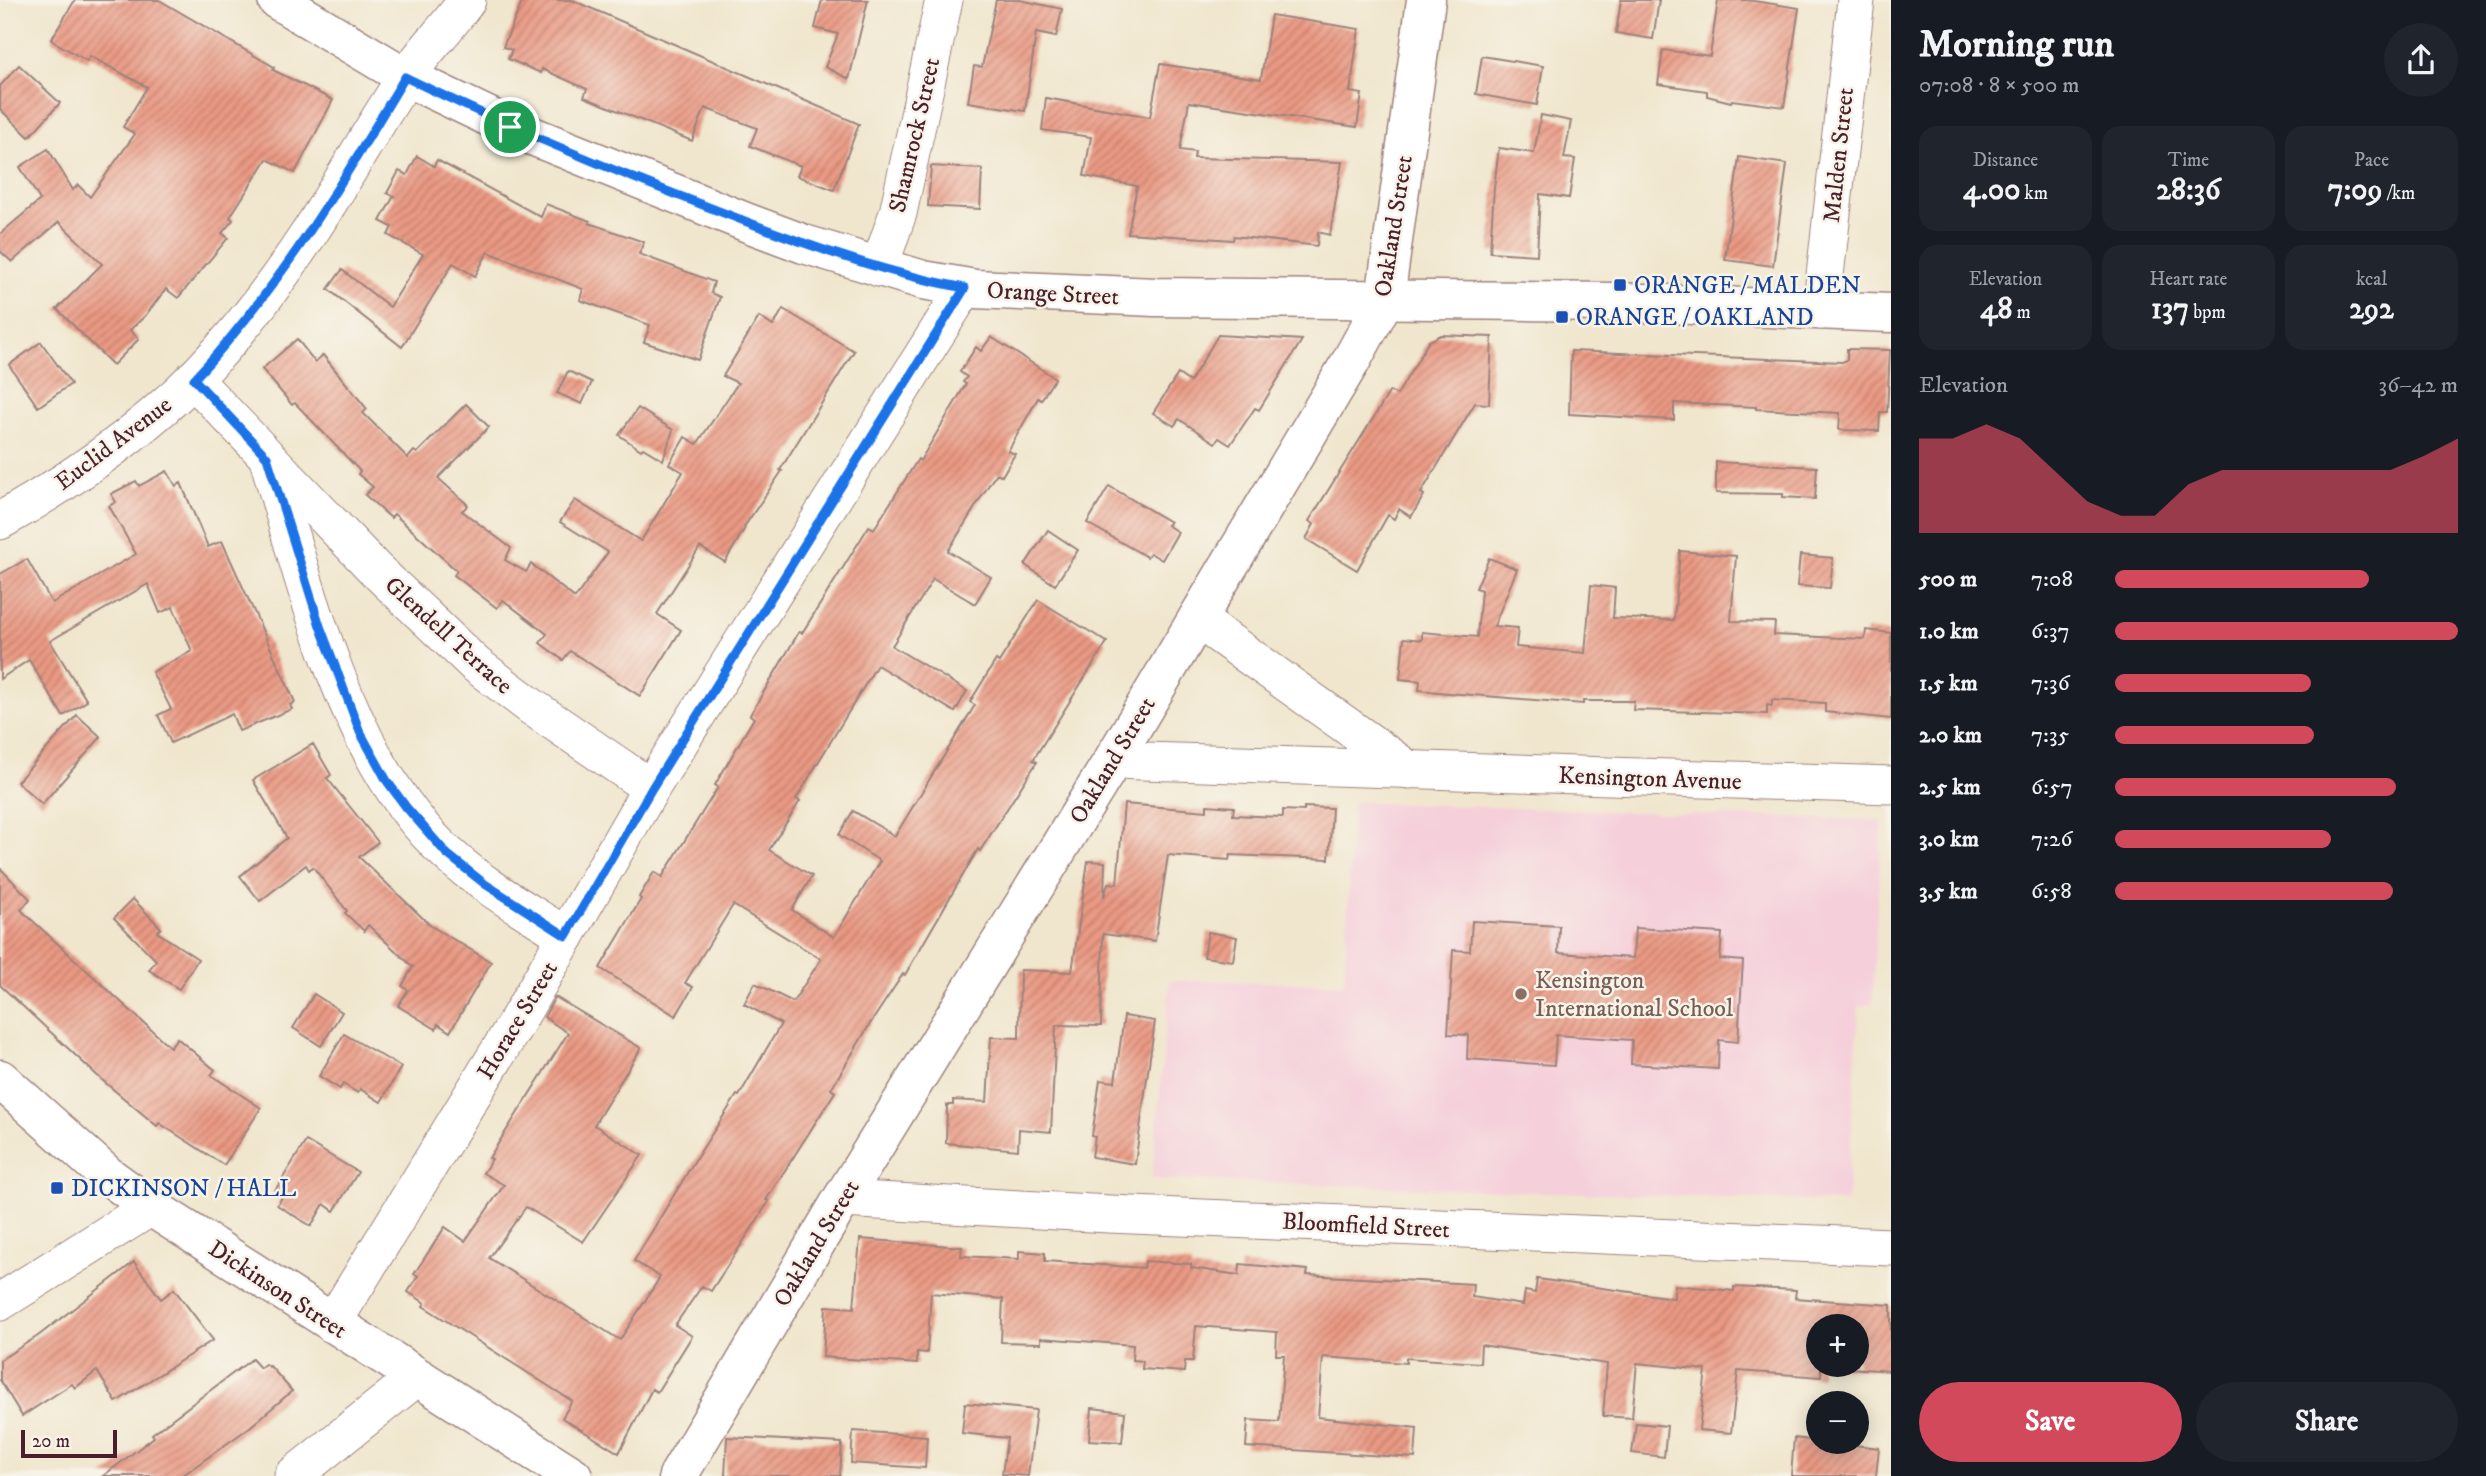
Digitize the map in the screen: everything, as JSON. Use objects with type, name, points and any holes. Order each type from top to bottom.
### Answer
[{"type":"main road","name":"Orange Street","points":[[276,0],[405,77],[570,153],[760,227],[923,281],[965,288],[1155,297],[1618,302],[1891,313]]},
{"type":"main road","name":"Oakland Street","points":[[678,1476],[842,1199],[1113,760],[1385,299],[1426,0]]},
{"type":"main road","name":"Dickinson Street","points":[[0,1079],[107,1175],[151,1207],[573,1476]]},
{"type":"street","name":"Euclid Avenue","points":[[0,520],[51,490],[125,439],[194,379],[237,332],[282,272],[343,180],[405,77],[451,24],[467,0]]},
{"type":"street","name":"Shamrock Street","points":[[879,268],[898,213],[944,0]]},
{"type":"street","name":"Malden Street","points":[[1821,311],[1856,0]]},
{"type":"street","name":"Horace Street","points":[[332,1324],[515,1025],[652,788],[965,288]]},
{"type":"street","name":"Glendell Terrace","points":[[194,379],[425,618],[475,664],[532,707],[652,788]]},
{"type":"street","name":"Glendell Terrace","points":[[267,457],[320,626],[360,732],[387,781],[447,854],[485,884],[566,936]]},
{"type":"street","points":[[1197,619],[1409,770]]},
{"type":"street","name":"Kensington Avenue","points":[[1113,760],[1891,785]]},
{"type":"street","name":"Bloomfield Street","points":[[842,1199],[1123,1215],[1891,1247]]},
{"type":"street","points":[[0,1302],[151,1207]]},
{"type":"street","points":[[293,1476],[417,1377]]},
{"type":"shaded area","name":"Kensington International School","points":[[1353,802],[1882,821],[1872,1004],[1859,1006],[1847,1202],[1152,1179],[1170,980],[1344,984]]},
{"type":"building","points":[[75,0],[159,0],[274,67],[273,70],[333,100],[295,173],[267,159],[230,217],[233,220],[222,233],[228,238],[178,298],[166,289],[130,330],[139,339],[113,365],[57,309],[102,264],[59,222],[12,262],[0,251],[0,234],[40,200],[20,167],[48,149],[73,190],[78,185],[90,197],[135,134],[123,127],[147,87],[90,56],[87,61],[51,40]]},
{"type":"building","points":[[523,0],[572,0],[859,124],[834,190],[797,176],[801,166],[750,146],[757,128],[705,108],[692,141],[584,97],[587,89],[542,69],[541,73],[508,59],[512,50],[503,47]]},
{"type":"building","points":[[822,0],[868,0],[849,79],[825,67],[838,34],[815,28]]},
{"type":"building","points":[[996,0],[1020,0],[1062,9],[1056,37],[1036,33],[1025,111],[968,102],[974,66],[982,67]]},
{"type":"building","points":[[1621,0],[1659,0],[1653,39],[1616,33]]},
{"type":"building","points":[[1718,0],[1747,0],[1799,8],[1784,107],[1731,102],[1707,96],[1707,91],[1658,84],[1663,50],[1710,56]]},
{"type":"building","points":[[1271,15],[1359,29],[1350,92],[1362,94],[1357,127],[1189,102],[1180,150],[1195,152],[1194,158],[1342,162],[1330,235],[1318,232],[1317,246],[1234,236],[1233,240],[1128,233],[1137,186],[1084,176],[1091,137],[1042,130],[1046,98],[1150,117],[1160,64],[1261,79]]},
{"type":"building","points":[[1482,56],[1543,66],[1537,105],[1476,94]]},
{"type":"building","points":[[19,65],[60,103],[29,137],[0,109],[0,86]]},
{"type":"building","points":[[1541,115],[1571,121],[1564,158],[1575,159],[1569,198],[1540,194],[1537,255],[1490,252],[1499,148],[1534,153]]},
{"type":"building","points":[[417,156],[434,166],[437,160],[541,217],[546,204],[590,221],[589,223],[644,242],[639,254],[714,282],[711,293],[720,297],[698,360],[644,342],[650,325],[580,300],[583,289],[488,252],[475,276],[453,263],[402,347],[328,289],[342,270],[390,307],[423,254],[388,235],[392,227],[380,221],[394,196],[387,193],[399,171],[407,175]]},
{"type":"building","points":[[1739,157],[1787,164],[1773,266],[1725,260]]},
{"type":"building","points":[[931,166],[982,169],[980,209],[928,206]]},
{"type":"building","points":[[783,309],[854,351],[725,562],[700,547],[657,614],[681,630],[640,696],[570,651],[563,660],[540,643],[547,634],[503,600],[497,608],[454,575],[457,571],[394,514],[391,518],[365,495],[373,487],[358,474],[360,471],[295,403],[292,405],[262,369],[297,339],[315,362],[323,355],[367,409],[363,413],[408,458],[414,451],[417,453],[466,404],[489,427],[438,478],[468,505],[462,511],[511,548],[505,560],[526,572],[531,564],[575,598],[608,552],[560,522],[575,500],[641,541],[683,472],[669,464],[685,437],[697,444],[738,383],[723,376],[759,317],[773,326]]},
{"type":"building","points":[[1218,335],[1302,340],[1259,410],[1255,408],[1230,445],[1219,438],[1215,443],[1179,419],[1174,426],[1153,413],[1178,374],[1190,382]]},
{"type":"building","points":[[1441,335],[1492,337],[1489,404],[1475,403],[1421,493],[1424,495],[1411,517],[1399,509],[1394,519],[1388,515],[1357,570],[1306,539],[1314,524],[1309,521],[1390,391],[1397,395],[1429,341]]},
{"type":"building","points":[[991,337],[1055,378],[1041,400],[1038,398],[1008,451],[1015,454],[1002,476],[997,473],[948,551],[991,577],[975,604],[933,579],[892,646],[967,691],[955,712],[877,665],[796,799],[800,801],[769,850],[812,876],[792,910],[834,937],[880,861],[839,835],[853,811],[895,836],[975,705],[970,702],[1038,600],[1107,642],[1033,760],[1037,762],[980,851],[978,849],[905,975],[903,974],[870,1024],[831,1089],[835,1092],[766,1200],[769,1201],[752,1228],[711,1291],[702,1286],[675,1325],[692,1336],[657,1392],[652,1389],[619,1453],[562,1418],[572,1401],[423,1306],[425,1303],[408,1292],[418,1276],[414,1274],[445,1227],[465,1241],[504,1185],[483,1173],[492,1159],[489,1158],[568,1033],[544,1017],[555,997],[641,1048],[594,1125],[642,1155],[583,1242],[526,1207],[489,1258],[620,1340],[660,1277],[634,1261],[697,1157],[737,1095],[739,1096],[781,1024],[744,1004],[755,983],[793,1002],[821,959],[733,905],[685,983],[693,987],[676,1016],[600,968],[654,872],[662,877],[718,787],[715,785],[754,718],[750,715],[799,632],[802,633],[869,526],[874,529],[918,459],[920,461],[966,384],[963,382],[967,377],[960,372],[976,347],[981,351]]},
{"type":"building","points":[[41,342],[71,384],[38,407],[9,365]]},
{"type":"building","points":[[1847,349],[1890,350],[1887,412],[1880,412],[1879,431],[1839,430],[1840,413],[1756,407],[1674,403],[1674,420],[1569,414],[1571,351],[1842,362],[1847,360]]},
{"type":"building","points":[[568,371],[592,382],[582,404],[557,393]]},
{"type":"building","points":[[638,408],[673,430],[663,460],[643,448],[641,450],[619,435]]},
{"type":"building","points":[[1716,462],[1817,467],[1815,499],[1783,497],[1783,494],[1716,493]]},
{"type":"building","points":[[167,471],[176,486],[181,483],[208,547],[222,541],[295,702],[290,705],[292,709],[239,731],[232,714],[171,743],[158,715],[171,709],[152,672],[192,651],[173,607],[160,613],[148,584],[50,641],[87,701],[63,716],[29,660],[0,679],[0,574],[27,559],[52,603],[136,554],[109,506],[116,502],[111,494],[136,481],[139,486]]},
{"type":"building","points":[[1109,486],[1170,522],[1167,525],[1178,532],[1162,560],[1150,553],[1147,557],[1087,523]]},
{"type":"building","points":[[1048,530],[1078,550],[1055,585],[1025,565]]},
{"type":"building","points":[[1680,551],[1736,556],[1731,621],[1775,622],[1774,635],[1865,639],[1866,630],[1891,633],[1891,719],[1825,712],[1825,703],[1772,700],[1772,706],[1767,705],[1767,714],[1633,710],[1634,701],[1583,701],[1583,704],[1448,693],[1419,690],[1420,681],[1400,679],[1404,638],[1422,640],[1422,632],[1477,637],[1481,590],[1476,588],[1489,558],[1517,569],[1494,626],[1518,628],[1516,647],[1585,653],[1591,585],[1615,588],[1613,618],[1674,620]]},
{"type":"building","points":[[1800,555],[1833,558],[1830,588],[1797,586]]},
{"type":"building","points":[[77,715],[101,737],[42,804],[17,782]]},
{"type":"building","points":[[313,744],[331,775],[327,778],[378,842],[359,857],[431,926],[491,962],[450,1032],[438,1024],[436,1029],[398,1006],[408,990],[402,986],[413,967],[368,925],[364,931],[345,913],[347,911],[313,867],[309,870],[306,865],[260,901],[240,876],[287,838],[253,780]]},
{"type":"building","points":[[1124,804],[1207,811],[1207,805],[1234,807],[1233,815],[1283,817],[1283,810],[1304,811],[1304,807],[1332,808],[1329,859],[1230,855],[1229,860],[1168,855],[1155,941],[1103,934],[1101,1026],[1056,1025],[1051,1132],[1019,1129],[1018,1150],[946,1143],[947,1105],[953,1105],[953,1100],[987,1102],[991,1037],[1019,1038],[1020,970],[1072,972],[1088,861],[1105,862],[1104,897],[1108,883],[1117,884]]},
{"type":"building","points":[[0,868],[30,899],[21,910],[170,1047],[177,1038],[215,1070],[211,1075],[261,1108],[224,1165],[159,1123],[157,1126],[102,1080],[0,985]]},
{"type":"building","points":[[133,899],[161,928],[157,932],[198,959],[179,989],[149,970],[156,960],[114,918]]},
{"type":"building","points":[[1472,921],[1559,926],[1558,953],[1633,958],[1635,928],[1722,933],[1720,959],[1743,961],[1738,1042],[1719,1040],[1718,1069],[1631,1064],[1632,1040],[1556,1035],[1554,1065],[1467,1059],[1468,1035],[1448,1034],[1453,950],[1470,951]]},
{"type":"building","points":[[1208,932],[1237,937],[1233,961],[1204,957]]},
{"type":"building","points":[[314,994],[342,1012],[321,1046],[293,1028]]},
{"type":"building","points":[[1124,1016],[1155,1021],[1135,1164],[1092,1157],[1095,1137],[1092,1136],[1100,1080],[1115,1082]]},
{"type":"building","points":[[344,1034],[401,1067],[381,1102],[360,1089],[358,1093],[343,1084],[340,1089],[319,1076]]},
{"type":"building","points":[[306,1141],[358,1172],[334,1211],[324,1204],[311,1226],[277,1205],[282,1197],[274,1192]]},
{"type":"building","points":[[860,1239],[962,1247],[961,1256],[1019,1259],[1019,1251],[1045,1253],[1045,1261],[1144,1268],[1145,1261],[1191,1264],[1191,1268],[1239,1275],[1240,1264],[1308,1270],[1307,1275],[1473,1284],[1472,1297],[1523,1305],[1525,1291],[1535,1293],[1537,1279],[1674,1298],[1675,1285],[1734,1291],[1734,1287],[1796,1290],[1795,1298],[1891,1305],[1891,1371],[1869,1369],[1869,1314],[1806,1314],[1806,1376],[1738,1371],[1731,1433],[1699,1430],[1706,1370],[1637,1363],[1632,1418],[1603,1416],[1607,1364],[1481,1345],[1480,1363],[1406,1358],[1406,1363],[1323,1357],[1318,1417],[1417,1428],[1415,1458],[1246,1447],[1248,1420],[1279,1422],[1284,1355],[1276,1355],[1277,1332],[1196,1326],[1193,1361],[1185,1361],[1184,1372],[1142,1369],[1143,1361],[1132,1360],[1133,1345],[1041,1338],[1041,1343],[1001,1342],[1003,1299],[931,1293],[927,1353],[917,1352],[917,1364],[823,1357],[826,1306],[854,1308]]},
{"type":"building","points":[[134,1262],[161,1299],[174,1289],[213,1340],[116,1402],[97,1371],[75,1388],[72,1384],[22,1416],[0,1380],[0,1360],[38,1336]]},
{"type":"building","points":[[252,1359],[260,1368],[265,1364],[270,1366],[292,1391],[250,1427],[182,1476],[103,1476],[154,1437],[152,1434]]},
{"type":"building","points":[[965,1403],[1036,1410],[1028,1476],[1002,1474],[1007,1438],[962,1433]]},
{"type":"building","points":[[1092,1408],[1125,1412],[1122,1442],[1089,1440]]},
{"type":"building","points":[[1636,1423],[1667,1426],[1664,1457],[1632,1453]]},
{"type":"building","points":[[853,1431],[927,1436],[925,1468],[851,1463]]},
{"type":"building","points":[[727,1437],[842,1443],[840,1476],[725,1476]]},
{"type":"building","points":[[1794,1438],[1806,1439],[1806,1454],[1869,1454],[1869,1447],[1879,1448],[1876,1476],[1791,1476]]},
{"type":"place","name":"ORANGE / MALDEN","points":[[1620,285]]},
{"type":"place","name":"ORANGE / OAKLAND","points":[[1562,317]]},
{"type":"place","name":"Kensington International School","points":[[1521,994]]},
{"type":"place","name":"DICKINSON / HALL","points":[[57,1188]]},
{"type":"route","points":[[405,77],[510,127],[804,244],[923,281],[965,288],[652,788],[566,936],[485,884],[447,854],[387,781],[360,732],[339,679],[301,570],[267,457],[194,379],[221,351],[282,272],[343,180],[405,77]]}]
